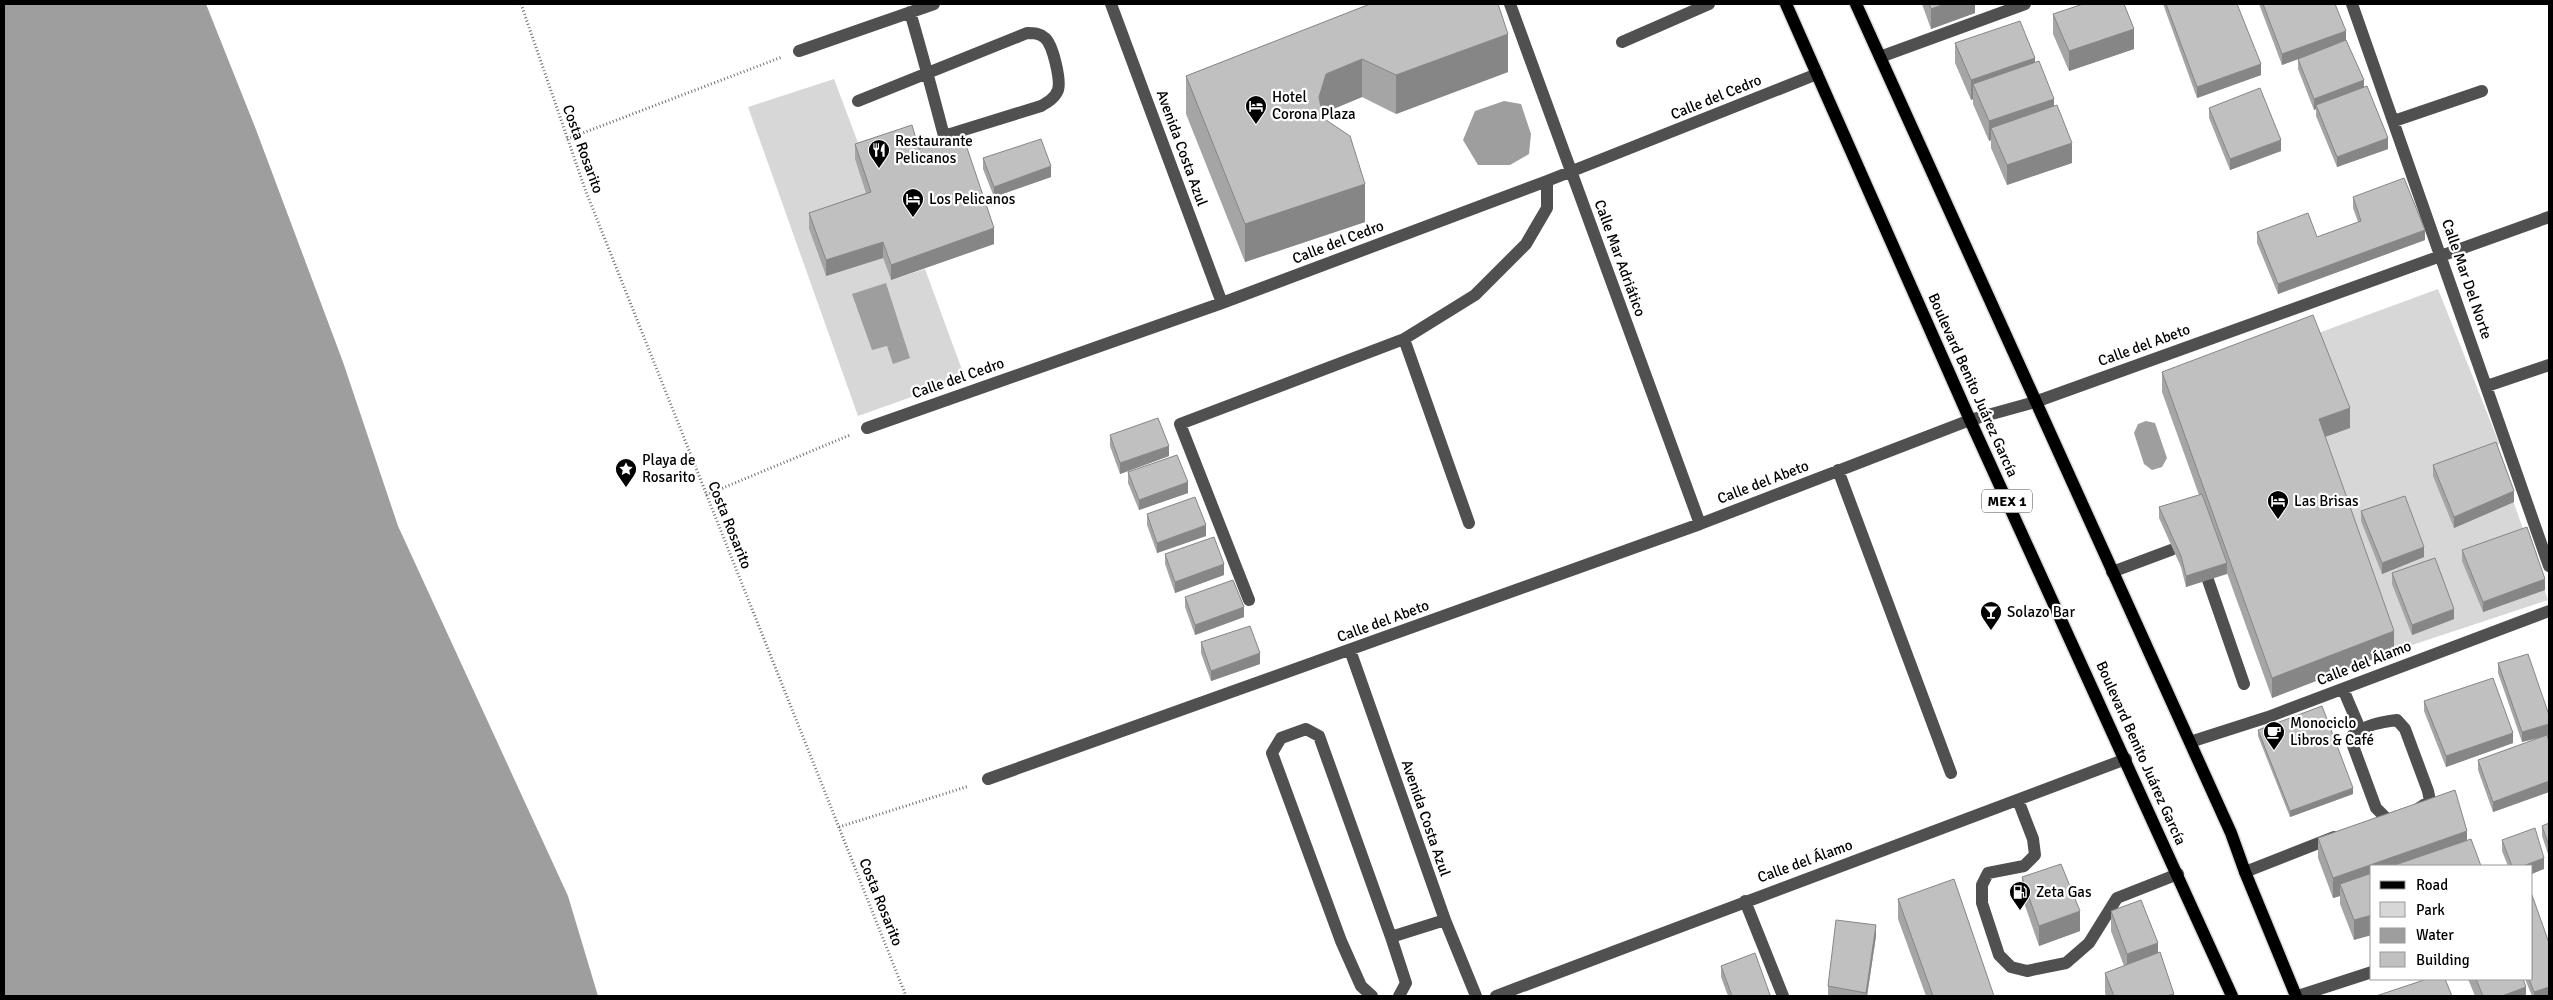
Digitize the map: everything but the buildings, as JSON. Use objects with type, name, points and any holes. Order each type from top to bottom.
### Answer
[{"type":"main road","name":"Boulevard Benito Juárez García","points":[[1786,4],[1970,420],[2126,759],[2232,996]]},
{"type":"main road","points":[[1856,4],[2231,833],[2244,872],[2297,996]]},
{"type":"street","points":[[799,51],[934,4]]},
{"type":"street","name":"Avenida Costa Azul","points":[[1111,4],[1222,303]]},
{"type":"street","name":"Calle Mar Adriático","points":[[1510,4],[1700,524]]},
{"type":"street","points":[[1622,42],[1709,4]]},
{"type":"street","points":[[1880,57],[2025,4]]},
{"type":"street","name":"Calle Mar Del Norte","points":[[2352,4],[2549,566]]},
{"type":"street","points":[[858,101],[928,74],[1027,33],[1038,33],[1047,40],[1059,74],[1058,90],[1052,99],[1041,106],[944,136],[928,74],[910,12]]},
{"type":"street","name":"Calle del Cedro","points":[[867,428],[1222,303],[1572,172],[1817,74]]},
{"type":"street","points":[[2394,121],[2482,91]]},
{"type":"street","points":[[1249,600],[1180,424],[1404,339],[1475,295],[1526,244],[1547,208],[1547,181]]},
{"type":"street","name":"Calle del Abeto","points":[[988,779],[1700,524],[1970,420],[2035,402],[2549,217]]},
{"type":"street","points":[[1404,339],[1469,523]]},
{"type":"street","points":[[2487,386],[2549,365]]},
{"type":"street","points":[[1838,470],[1951,772]]},
{"type":"street","points":[[2112,572],[2171,550]]},
{"type":"street","points":[[2208,580],[2244,684]]},
{"type":"street","name":"Calle del Álamo","points":[[2190,742],[2268,717],[2549,611]]},
{"type":"street","name":"Avenida Costa Azul","points":[[1350,650],[1445,920],[1476,996]]},
{"type":"street","points":[[2343,689],[2360,728]]},
{"type":"street","points":[[2397,720],[2406,729],[2430,801],[2423,806],[2390,816],[2376,808],[2352,743],[2352,736],[2360,728],[2397,720]]},
{"type":"street","points":[[1372,996],[1361,986],[1341,941],[1272,752],[1281,738],[1306,729],[1319,736],[1391,937],[1406,984],[1399,996]]},
{"type":"street","name":"Calle del Álamo","points":[[1496,996],[1518,993],[1745,901],[2126,759]]},
{"type":"street","points":[[2018,800],[2033,839],[2035,855],[2024,866],[1988,873],[1982,885],[1982,903],[1999,955],[2011,967],[2026,971],[2066,964],[2089,943],[2117,898],[2178,874]]},
{"type":"street","points":[[2244,872],[2349,831]]},
{"type":"street","points":[[1745,901],[1783,996]]},
{"type":"street","points":[[1391,937],[1445,920]]},
{"type":"street","points":[[2297,996],[2370,973]]},
{"type":"path","name":"Costa Rosarito","points":[[521,4],[567,138],[706,495],[906,996]]},
{"type":"path","points":[[567,138],[799,51]]},
{"type":"path","points":[[706,495],[867,428]]},
{"type":"path","points":[[839,828],[988,779]]},
{"type":"green space","points":[[834,79],[863,156],[871,207],[809,229],[826,276],[883,258],[891,280],[925,269],[965,378],[858,416],[748,107]]},
{"type":"green space","points":[[2438,289],[2499,443],[2496,452],[2548,600],[2394,651],[2319,439],[2350,428],[2313,335]]},
{"type":"water","points":[[4,4],[206,4],[255,127],[343,362],[398,526],[568,896],[598,996],[4,996]]},
{"type":"water","points":[[1504,101],[1521,104],[1531,134],[1529,154],[1510,165],[1478,165],[1463,140],[1475,111]]},
{"type":"water","points":[[886,283],[910,358],[893,364],[887,346],[872,350],[852,294]]},
{"type":"water","points":[[2146,421],[2155,423],[2167,458],[2162,467],[2152,470],[2144,464],[2134,433],[2138,424]]},
{"type":"place","name":"Hotel Corona Plaza","points":[[1256,125]]},
{"type":"place","name":"Restaurante Pelicanos","points":[[879,169]]},
{"type":"place","name":"Los Pelicanos","points":[[913,218]]},
{"type":"place","name":"Playa de Rosarito","points":[[626,488]]},
{"type":"place","name":"Las Brisas","points":[[2278,520]]},
{"type":"place","name":"Solazo Bar","points":[[1991,631]]},
{"type":"place","name":"Monociclo Libros & Café","points":[[2274,751]]},
{"type":"place","name":"Zeta Gas","points":[[2020,911]]}]
